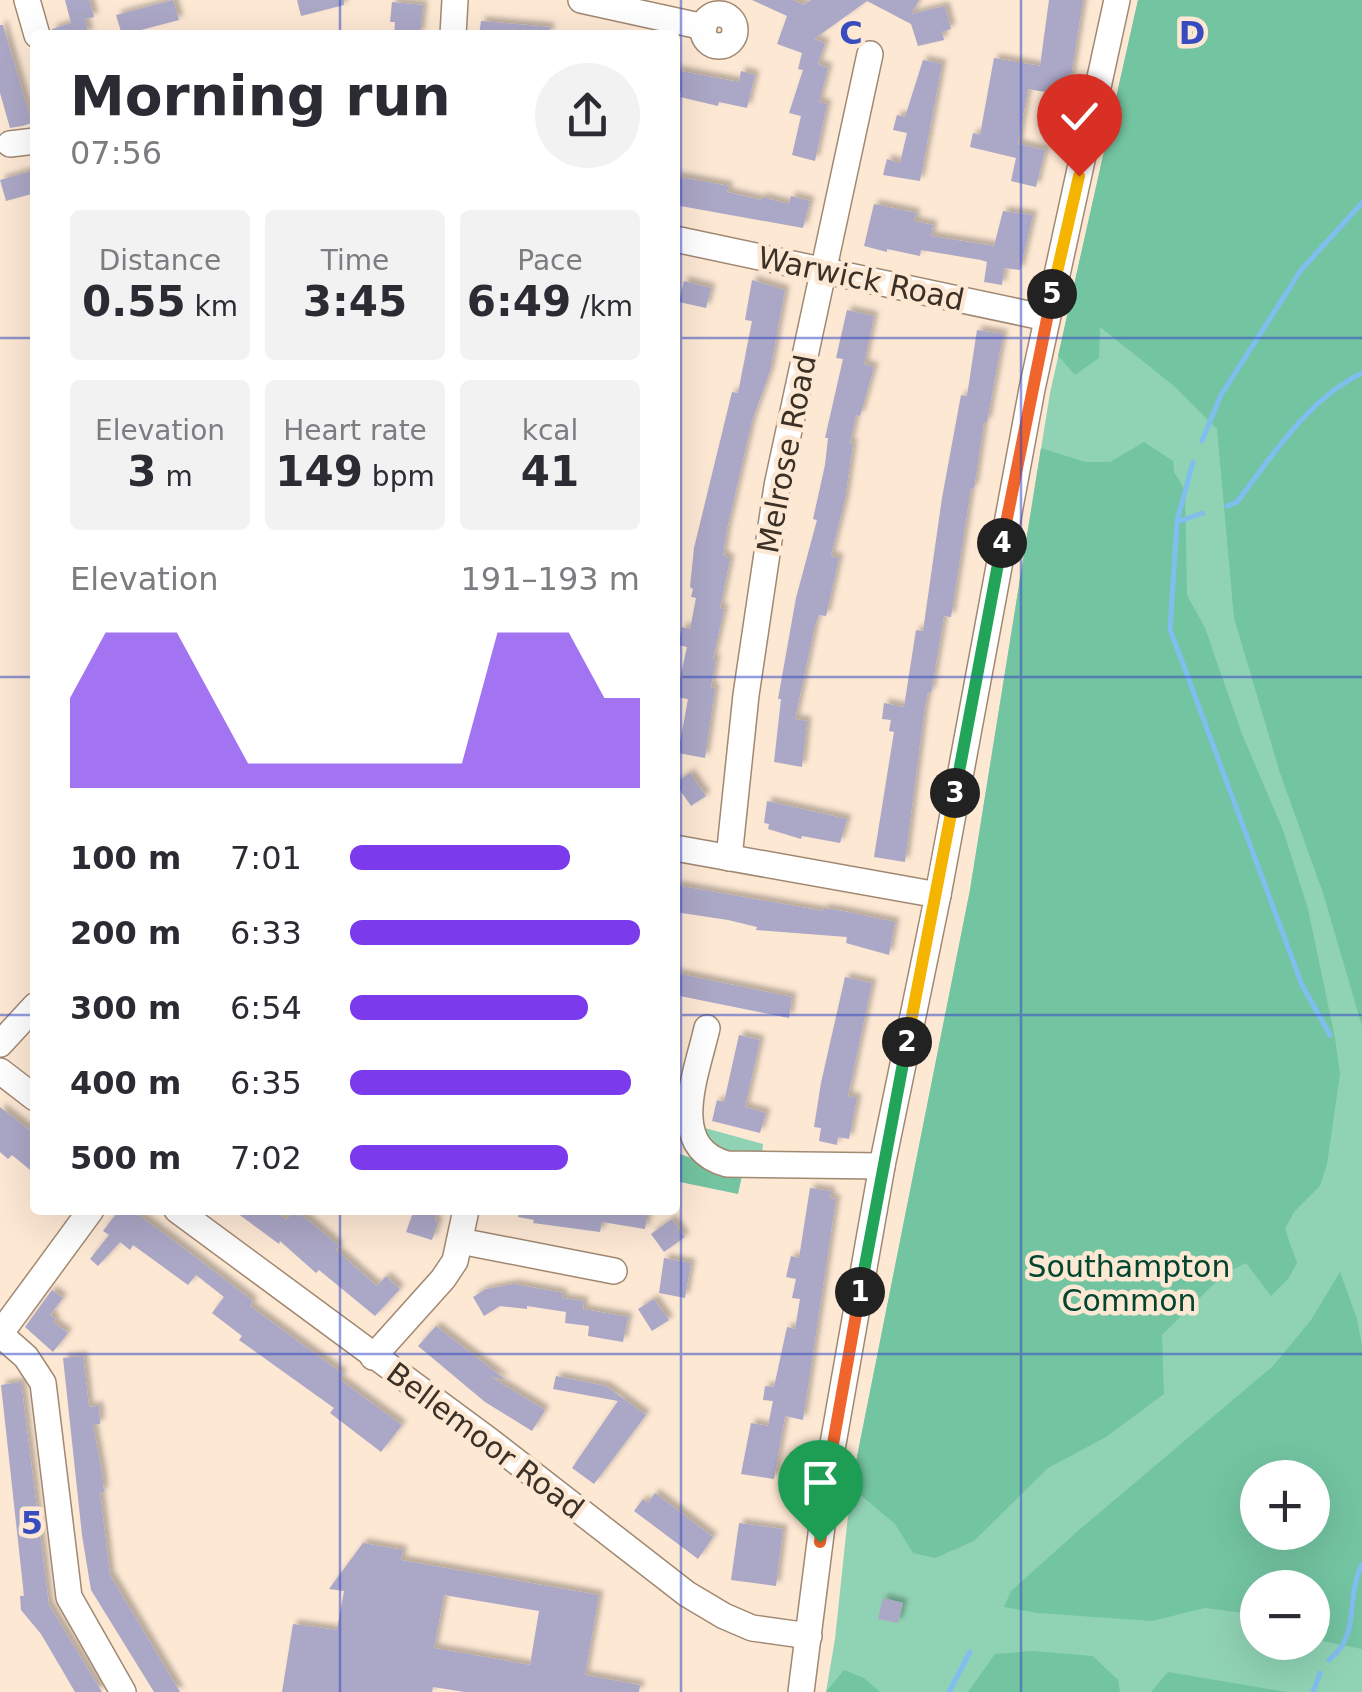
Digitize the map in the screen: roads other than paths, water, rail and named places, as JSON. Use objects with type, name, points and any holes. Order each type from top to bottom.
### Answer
[{"type":"street","points":[[27,0],[36,30]]},
{"type":"street","points":[[453,30],[455,0]]},
{"type":"street","points":[[581,0],[704,27]]},
{"type":"street","points":[[801,1692],[831,1455],[882,1166],[938,895],[972,694],[1047,318],[1117,0]]},
{"type":"street","name":"Melrose Road","points":[[729,858],[746,695],[777,486],[870,54]]},
{"type":"street","name":"Warwick Road","points":[[680,241],[1047,318]]},
{"type":"street","points":[[680,849],[938,895]]},
{"type":"street","points":[[0,1044],[30,1011]]},
{"type":"street","points":[[698,1040],[688,1124],[696,1146],[715,1161],[882,1166]]},
{"type":"street","points":[[0,1071],[30,1094]]},
{"type":"street","points":[[86,1215],[0,1334],[26,1357],[43,1383],[69,1597],[123,1692]]},
{"type":"street","name":"Bellemoor Road","points":[[184,1215],[490,1441],[699,1602],[752,1628],[809,1636]]},
{"type":"street","points":[[372,1357],[455,1262],[465,1215]]},
{"type":"street","points":[[460,1241],[614,1271]]},
{"type":"waterway","points":[[1202,441],[1221,395],[1301,270],[1362,203]]},
{"type":"waterway","points":[[1227,506],[1237,502],[1308,413],[1342,384],[1362,373]]},
{"type":"waterway","points":[[1177,521],[1193,462]]},
{"type":"waterway","points":[[1203,513],[1177,522],[1170,629],[1302,985],[1330,1035]]},
{"type":"waterway","points":[[1330,1659],[1346,1639],[1362,1564]]},
{"type":"waterway","points":[[949,1692],[970,1652]]},
{"type":"waterway","points":[[1313,1692],[1320,1673]]},
{"type":"park label","name":"Southampton Common","points":[[1129,1284]]}]
